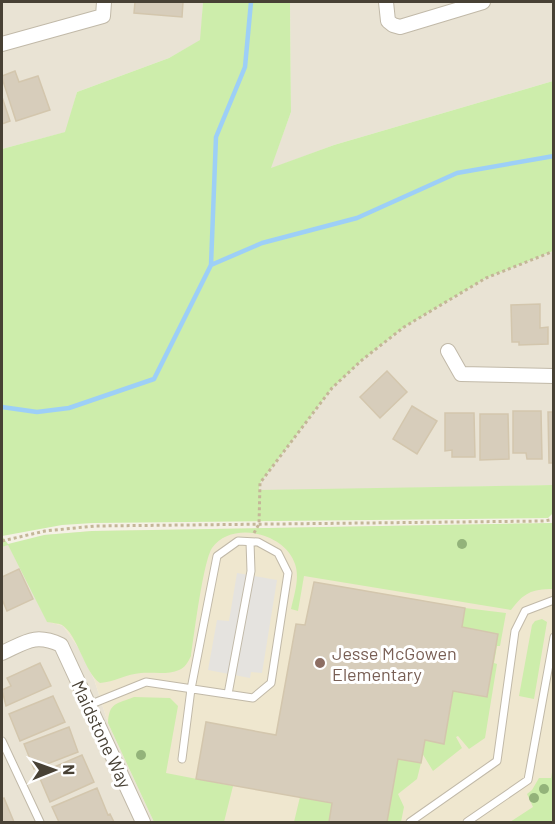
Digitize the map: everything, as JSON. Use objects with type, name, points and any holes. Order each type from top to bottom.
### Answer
[{"type":"street","points":[[2,44],[103,16],[104,2]]},
{"type":"street","points":[[386,2],[386,15],[393,26],[408,26],[483,2]]},
{"type":"street","points":[[448,351],[461,374],[554,376]]},
{"type":"street","name":"Maidstone Way","points":[[2,653],[31,640],[46,639],[61,645],[143,822]]},
{"type":"lane","points":[[88,705],[146,682],[191,688],[253,698],[271,683],[288,573],[278,553],[258,542],[238,541],[217,556],[191,688],[182,759]]},
{"type":"lane","points":[[228,694],[251,571],[250,542]]},
{"type":"lane","points":[[410,822],[497,760],[515,631],[525,611],[554,600]]},
{"type":"lane","points":[[467,822],[528,780],[554,637]]},
{"type":"lane","points":[[2,741],[40,822]]},
{"type":"path","points":[[259,524],[260,483],[332,388],[362,360],[404,327],[486,278],[554,251]]},
{"type":"path","points":[[2,541],[45,531],[95,526],[545,521],[554,519]]},
{"type":"shaded area","points":[[2,2],[203,2],[201,40],[169,58],[77,92],[66,132],[2,149]]},
{"type":"shaded area","points":[[290,2],[553,2],[553,81],[334,145],[270,169],[291,112]]},
{"type":"shaded area","points":[[553,251],[553,485],[259,491],[260,483],[332,388],[362,360],[404,327],[486,278]]},
{"type":"shaded area","name":"Jesse McGowen Elementary","points":[[553,523],[553,822],[154,822],[108,723],[94,679],[78,647],[63,626],[47,622],[44,535],[92,531]]},
{"type":"shaded area","points":[[8,544],[47,621],[63,626],[78,647],[94,679],[108,723],[154,822],[2,822],[2,547]]},
{"type":"shaded area","points":[[237,573],[277,580],[262,673],[251,672],[250,678],[208,670],[217,620],[229,621]]},
{"type":"green space","points":[[203,2],[290,2],[291,112],[271,168],[334,145],[553,81],[553,251],[486,278],[404,327],[362,360],[332,388],[260,483],[259,490],[553,485],[553,513],[548,518],[93,523],[62,525],[2,536],[2,149],[65,132],[77,92],[169,58],[200,40]]},
{"type":"green space","points":[[553,523],[553,589],[529,593],[511,610],[304,576],[298,611],[291,609],[297,575],[295,564],[289,553],[281,544],[270,538],[257,534],[232,534],[221,539],[212,548],[209,556],[199,600],[191,656],[185,666],[170,672],[136,674],[100,683],[94,678],[68,630],[60,624],[47,622],[8,545],[2,547],[2,536],[8,544],[44,535],[92,531]]},
{"type":"green space","points":[[465,608],[506,613],[500,646],[497,646],[494,663],[497,664],[485,738],[469,749],[458,736],[456,737],[462,748],[433,771],[422,753],[425,740],[444,743],[453,691],[487,697],[498,634],[462,627]]},
{"type":"green space","points":[[542,619],[547,622],[534,699],[519,696],[532,625],[535,621]]},
{"type":"green space","points":[[134,697],[170,698],[178,706],[166,773],[233,786],[224,822],[154,822],[108,723],[112,707]]},
{"type":"green space","points":[[398,759],[421,763],[417,779],[398,794],[404,807],[401,822],[387,822]]},
{"type":"green space","points":[[553,767],[553,822],[510,822],[533,807],[527,794],[539,778],[551,778]]},
{"type":"green space","points":[[300,797],[332,803],[329,822],[294,822]]},
{"type":"building","points":[[135,2],[183,2],[182,17],[134,13]]},
{"type":"building","points":[[15,71],[19,82],[38,76],[50,110],[16,121],[2,78]]},
{"type":"building","points":[[2,97],[10,121],[2,124]]},
{"type":"building","points":[[540,304],[540,328],[548,327],[548,344],[519,345],[519,342],[512,342],[511,305]]},
{"type":"building","points":[[387,371],[407,392],[380,418],[360,397]]},
{"type":"building","points":[[412,406],[437,421],[417,454],[393,439]]},
{"type":"building","points":[[513,411],[541,411],[542,459],[527,459],[526,453],[513,453]]},
{"type":"building","points":[[548,412],[554,412],[554,463],[549,463]]},
{"type":"building","points":[[445,413],[474,413],[475,457],[452,457],[452,450],[445,451]]},
{"type":"building","points":[[480,414],[508,414],[509,459],[480,460]]},
{"type":"building","points":[[19,569],[33,599],[7,611],[2,599],[2,577]]},
{"type":"building","points":[[314,582],[465,608],[462,627],[498,634],[487,697],[453,691],[444,744],[425,740],[421,763],[398,759],[387,822],[329,822],[332,803],[196,779],[206,722],[276,735],[296,624],[305,625]]},
{"type":"building","points":[[40,663],[51,686],[6,706],[2,690],[11,686],[7,678]]},
{"type":"building","points":[[53,696],[65,722],[20,741],[9,714]]},
{"type":"building","points":[[69,727],[78,752],[34,769],[24,744]]},
{"type":"building","points":[[82,755],[94,782],[50,802],[38,774]]},
{"type":"building","points":[[97,788],[108,815],[110,814],[114,822],[59,822],[52,807]]},
{"type":"building","points":[[4,798],[14,822],[2,822],[2,799]]},
{"type":"waterway","points":[[2,407],[37,412],[69,408],[154,379],[211,265],[216,137],[245,67],[251,2]]},
{"type":"waterway","points":[[211,265],[262,243],[357,218],[457,173],[554,156]]},
{"type":"place","name":"Jesse McGowen Elementary","points":[[320,663]]}]
